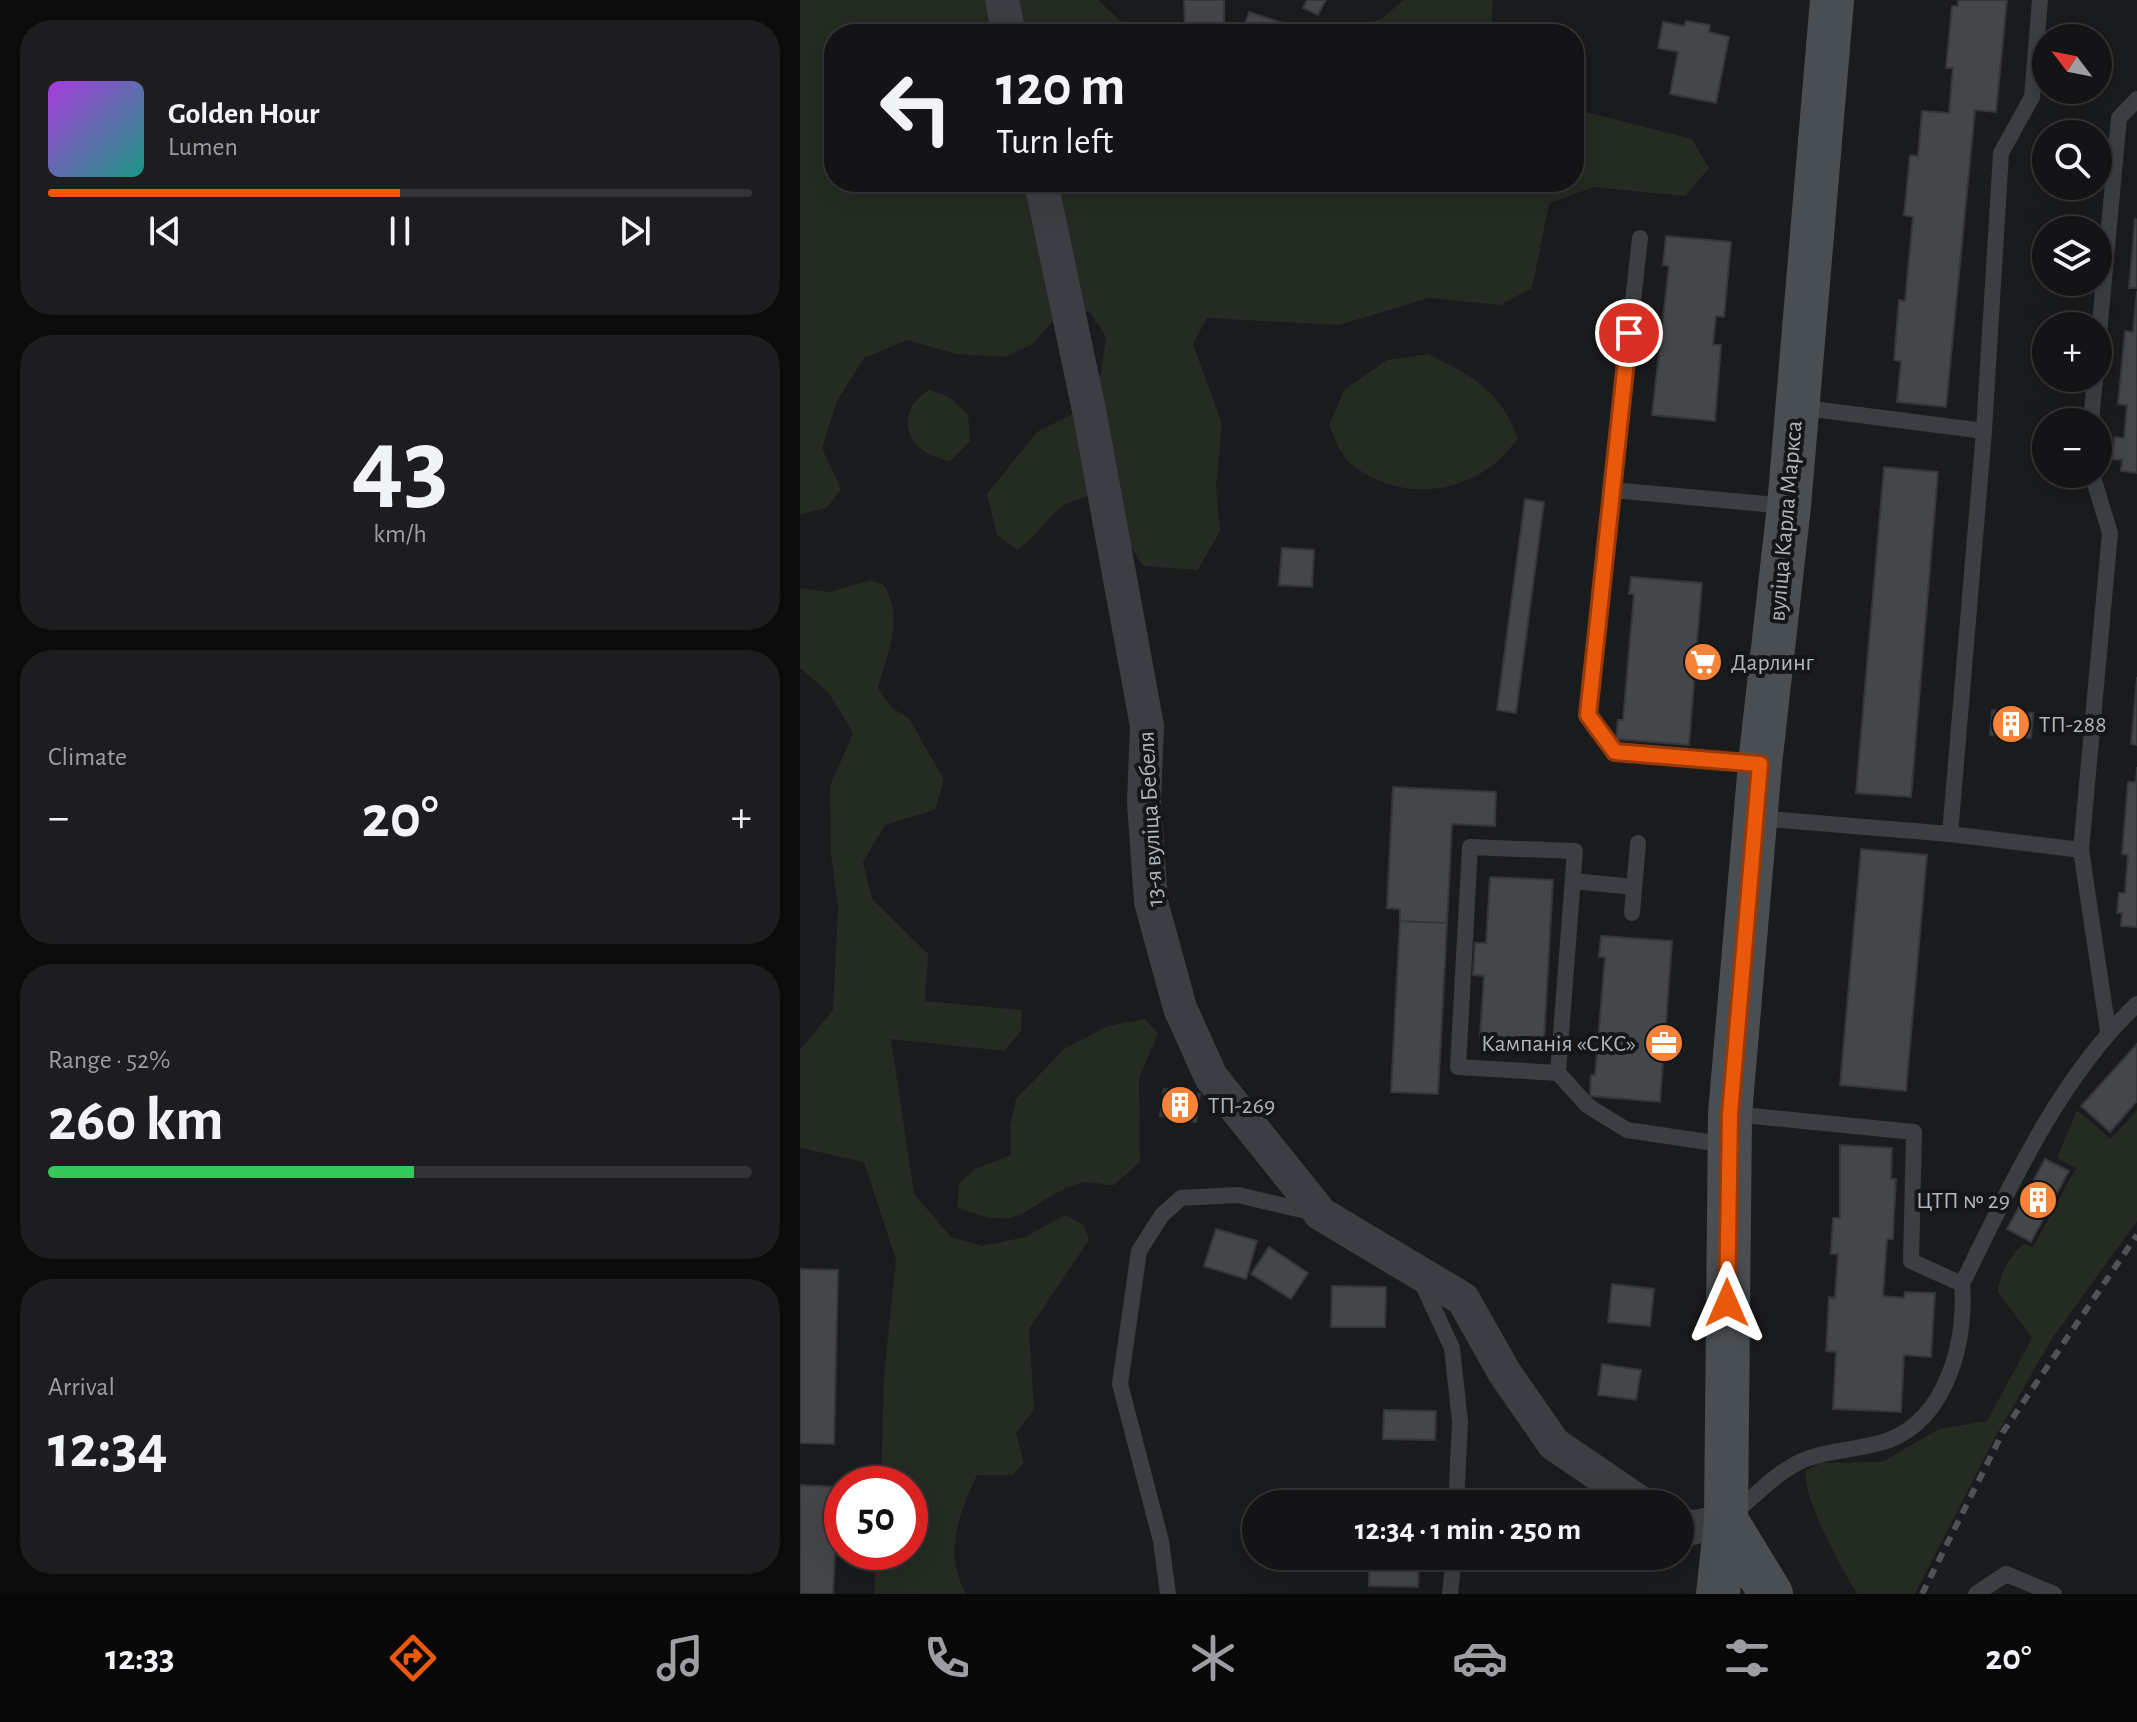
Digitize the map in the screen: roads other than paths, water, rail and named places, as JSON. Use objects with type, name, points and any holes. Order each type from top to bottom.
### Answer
[{"type":"main road","name":"вуліца Карла Маркса","points":[[1718,1594],[1726,1520],[1729,1129],[1760,764],[1789,506],[1832,0]]},
{"type":"main road","points":[[1726,1520],[1771,1594]]},
{"type":"street","points":[[1002,0],[1007,24]]},
{"type":"street","name":"13-я вуліца Бебеля","points":[[1043,192],[1090,415],[1147,726],[1144,802],[1151,902],[1175,993],[1211,1077],[1321,1214],[1463,1299],[1504,1372],[1554,1444],[1621,1490]]},
{"type":"street","points":[[1694,1528],[1726,1520]]},
{"type":"lane","points":[[1950,834],[1984,431],[2001,153],[2032,97],[2040,0]]},
{"type":"lane","points":[[2101,312],[2119,118],[2137,99]]},
{"type":"lane","points":[[2119,118],[2137,119]]},
{"type":"lane","points":[[1640,238],[1588,715],[1615,752],[1760,764]]},
{"type":"lane","points":[[1796,407],[1984,431]]},
{"type":"lane","points":[[2096,488],[2110,533],[2081,850],[2108,1031]]},
{"type":"lane","points":[[1612,490],[1789,506]]},
{"type":"lane","points":[[1756,818],[1950,834],[2081,850]]},
{"type":"lane","points":[[1632,913],[1638,843]]},
{"type":"lane","points":[[1558,1073],[1575,851],[1470,847],[1458,1067],[1558,1073],[1588,1106],[1627,1130],[1914,1132],[1911,1261],[1962,1284]]},
{"type":"lane","points":[[1573,881],[1634,887]]},
{"type":"lane","points":[[1726,1520],[1782,1474],[1810,1457],[1891,1439],[1925,1417],[1955,1363],[1965,1310],[1962,1284],[2001,1205],[2067,1089],[2108,1031],[2137,1004]]},
{"type":"lane","points":[[1168,1594],[1161,1541],[1120,1384],[1139,1251],[1162,1215],[1181,1198],[1238,1195],[1321,1214]]},
{"type":"lane","points":[[1419,1274],[1452,1348],[1460,1422],[1457,1490]]},
{"type":"lane","points":[[1450,1594],[1453,1570]]},
{"type":"lane","points":[[1976,1594],[2006,1574],[2054,1594]]},
{"type":"railway","points":[[1922,1594],[2003,1432],[2137,1235]]},
{"type":"place","name":"Дарлинг","points":[[1703,662]]},
{"type":"place","name":"ТП-288","points":[[2011,724]]},
{"type":"place","name":"Кампанія «СКС»","points":[[1664,1043]]},
{"type":"place","name":"ТП-269","points":[[1180,1105]]},
{"type":"place","name":"ЦТП № 29","points":[[2038,1200]]}]
